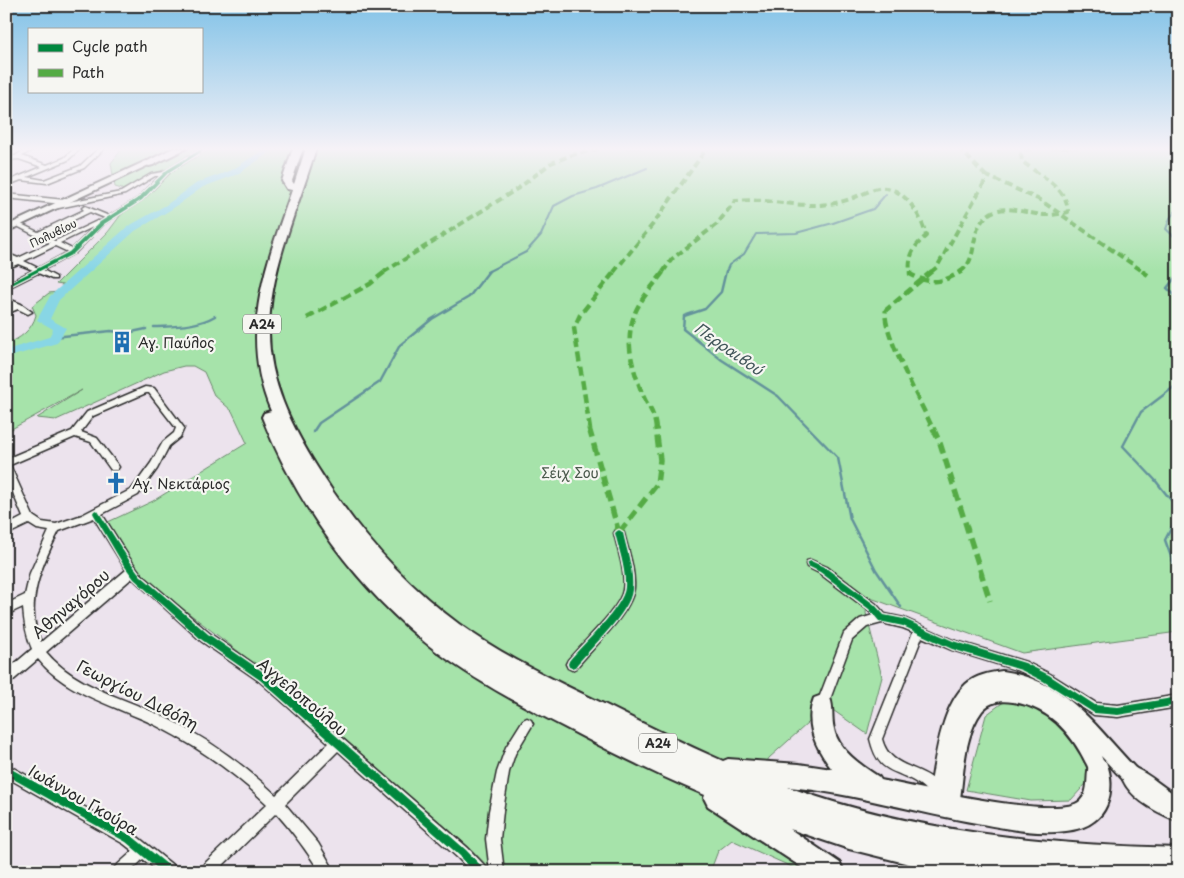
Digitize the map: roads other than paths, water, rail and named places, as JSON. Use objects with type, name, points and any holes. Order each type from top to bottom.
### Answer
[{"type":"highway","name":"Α24","points":[[290,189],[262,276],[254,323],[253,350],[260,386],[273,425],[287,457],[312,500],[343,544],[382,589],[412,618],[450,648],[526,695],[659,763],[740,800],[845,836],[941,860],[1020,872]]},
{"type":"highway","name":"Α24","points":[[296,189],[268,287],[262,342],[267,379],[282,420],[326,496],[379,564],[415,600],[452,631],[493,657],[577,704],[755,787],[817,809],[910,833],[975,845],[1040,852],[1178,861]]},
{"type":"highway","points":[[822,706],[823,730],[829,745],[838,758],[853,774],[884,792]]},
{"type":"highway","points":[[659,763],[801,850],[831,872]]},
{"type":"highway","points":[[714,769],[821,779],[999,815],[1042,819],[1072,818],[1083,815],[1096,798],[1099,790],[1098,770]]},
{"type":"highway","points":[[1135,780],[1157,798],[1178,809]]},
{"type":"main road","points":[[6,229],[95,189]]},
{"type":"main road","points":[[944,797],[949,738],[960,706],[976,688],[987,682],[1006,679],[1029,684],[1064,704],[1135,780]]},
{"type":"main road","points":[[944,797],[971,713],[981,700],[999,692],[1028,695],[1048,704],[1066,718],[1092,752],[1098,770]]},
{"type":"street","points":[[6,196],[68,202],[123,193],[130,189]]},
{"type":"street","points":[[6,288],[73,252],[97,227],[138,201],[150,189]]},
{"type":"street","points":[[68,202],[109,218]]},
{"type":"street","points":[[37,235],[89,210]]},
{"type":"street","name":"Πολυβίου","points":[[6,267],[109,218]]},
{"type":"street","points":[[16,224],[73,252]]},
{"type":"street","points":[[6,255],[54,278]]},
{"type":"street","points":[[6,300],[28,312]]},
{"type":"street","points":[[6,312],[18,306]]},
{"type":"street","points":[[145,390],[151,390],[180,428],[177,436],[166,444],[137,490],[96,513],[56,528],[40,526],[30,519],[6,464],[75,433],[90,414],[145,390]]},
{"type":"street","points":[[75,433],[94,440],[114,466]]},
{"type":"street","name":"Αγγελοπούλου","points":[[96,513],[132,571],[205,637],[263,677],[463,853],[482,872]]},
{"type":"street","points":[[6,531],[30,519]]},
{"type":"street","points":[[39,650],[31,628],[30,598],[32,580],[37,564],[56,528]]},
{"type":"street","points":[[572,664],[617,612],[628,594],[628,576],[619,533]]},
{"type":"street","points":[[811,564],[823,570],[876,610],[882,618]]},
{"type":"street","name":"Αθηναγόρου","points":[[6,679],[132,571]]},
{"type":"street","points":[[6,610],[30,598]]},
{"type":"street","points":[[822,706],[848,637],[864,623],[882,618],[896,620],[952,645],[1022,666],[1046,678],[1094,709],[1118,711],[1178,701]]},
{"type":"street","points":[[919,630],[876,739],[877,747],[885,761],[926,780],[944,797]]},
{"type":"street","name":"Γεωργίου Διβόλη","points":[[39,650],[50,664],[86,688],[160,722],[202,745],[246,777],[276,804],[306,836],[328,872]]},
{"type":"street","points":[[1085,725],[1090,720],[1094,709]]},
{"type":"street","points":[[497,872],[493,839],[503,772],[510,751],[527,724]]},
{"type":"street","points":[[206,872],[338,743]]},
{"type":"street","name":"Ιωάννου Γκούρα","points":[[6,770],[129,839],[170,872]]},
{"type":"street","points":[[120,872],[143,850]]},
{"type":"waterway","points":[[6,354],[53,340],[60,328],[43,320],[54,298],[131,229],[169,207],[194,189]]},
{"type":"waterway","points":[[487,272],[526,252],[541,235],[554,206],[573,196],[597,189]]},
{"type":"waterway","name":"Περραιβού","points":[[726,272],[729,265],[744,254],[756,234],[796,233],[833,223],[873,209],[886,194]]},
{"type":"waterway","points":[[1178,208],[1170,218],[1166,229],[1178,240]]},
{"type":"waterway","points":[[313,432],[319,423],[380,382],[400,345],[432,319],[469,297],[489,271]]},
{"type":"waterway","name":"Περραιβού","points":[[726,271],[721,292],[705,309],[684,316],[683,329],[722,360],[778,396],[838,458],[850,519],[876,570],[901,607]]},
{"type":"waterway","points":[[1178,274],[1167,288],[1178,298]]},
{"type":"waterway","points":[[154,327],[193,324],[215,316]]},
{"type":"waterway","points":[[54,337],[111,331],[127,333],[146,329]]},
{"type":"waterway","points":[[1178,384],[1141,412],[1123,446],[1155,480],[1178,509]]},
{"type":"waterway","points":[[1178,515],[1165,540],[1178,576]]},
{"type":"tunnel","points":[[928,841],[937,800]]},
{"type":"tunnel","points":[[944,844],[950,802]]},
{"type":"place","name":"Αγ. Παύλος","points":[[122,342]]},
{"type":"place","name":"Αγ. Νεκτάριος","points":[[116,483]]},
{"type":"park label","name":"Σέιχ Σου","points":[[570,472]]}]
